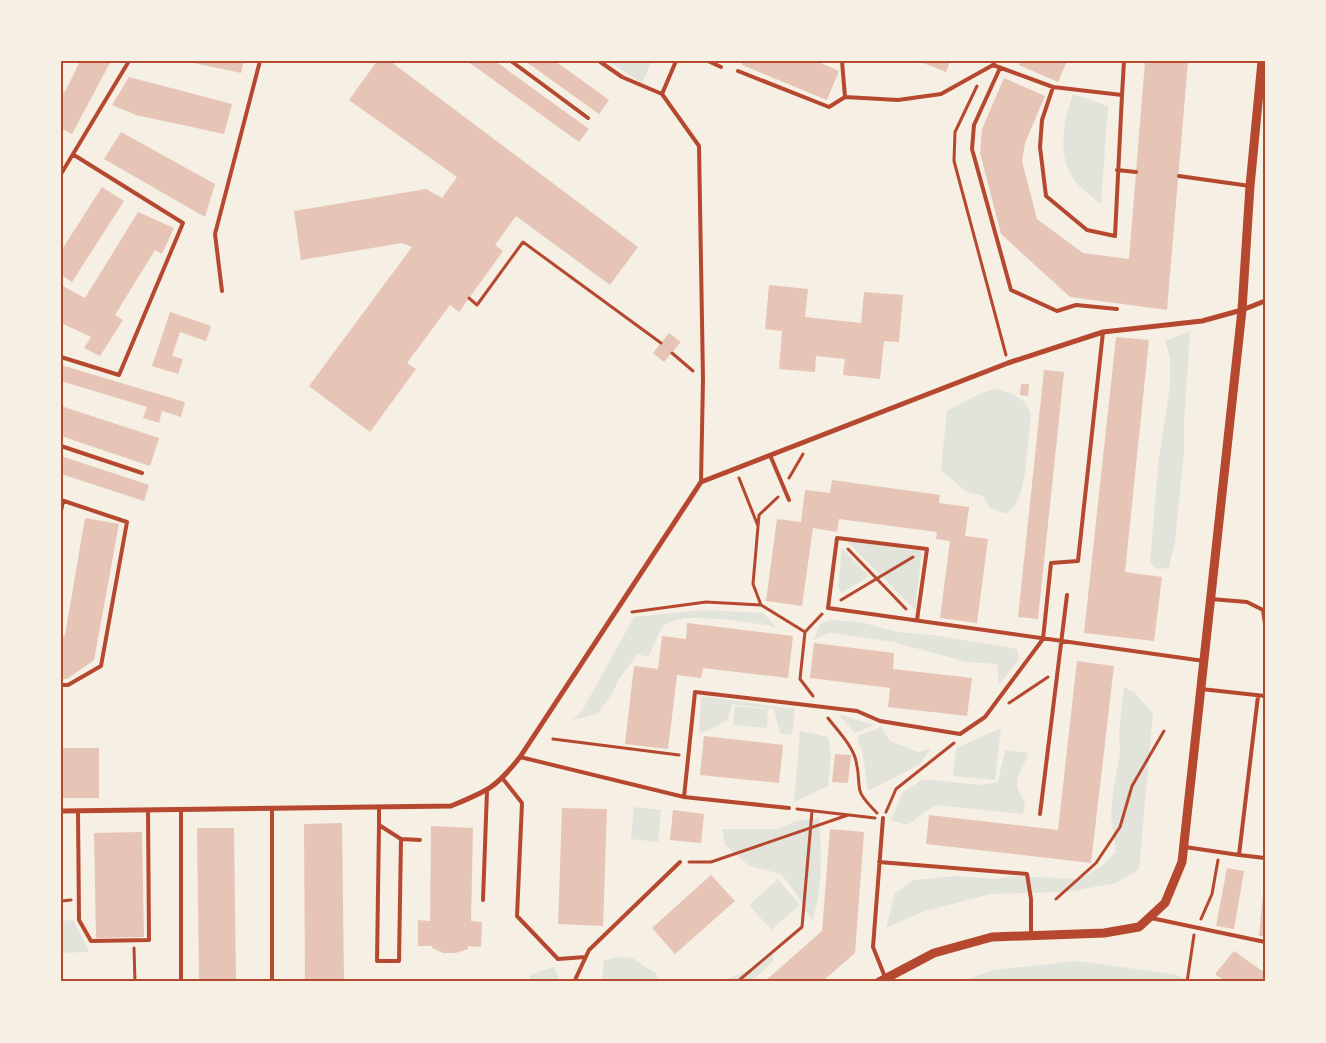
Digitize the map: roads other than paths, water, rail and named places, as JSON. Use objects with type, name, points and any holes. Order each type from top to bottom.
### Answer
[{"type":"street","points":[[882,979],[934,953],[992,937],[1104,933],[1138,926],[1151,918],[1165,903],[1182,862],[1242,310],[1250,186],[1262,61]]},
{"type":"street","points":[[61,811],[451,806],[487,791],[503,779],[520,757],[701,482],[1008,363],[1103,332],[1202,321],[1242,310],[1265,301]]},
{"type":"lane","points":[[61,174],[129,61]]},
{"type":"lane","points":[[222,291],[215,234],[260,61]]},
{"type":"lane","points":[[511,61],[588,118]]},
{"type":"lane","points":[[599,61],[622,77],[662,94],[699,146],[703,379],[701,482]]},
{"type":"lane","points":[[662,94],[676,61]]},
{"type":"lane","points":[[708,61],[721,67]]},
{"type":"lane","points":[[842,61],[845,97]]},
{"type":"lane","points":[[1053,87],[1042,120],[1040,147],[1046,196],[1087,230],[1115,236],[1124,61]]},
{"type":"lane","points":[[738,70],[829,107],[845,97],[898,100],[941,94],[994,63],[1000,68],[1053,87],[1122,95]]},
{"type":"lane","points":[[1000,68],[974,125],[972,149],[1011,290],[1057,311],[1076,306],[1117,310]]},
{"type":"lane","points":[[61,357],[119,375],[182,223],[74,155]]},
{"type":"lane","points":[[1117,170],[1136,172]]},
{"type":"lane","points":[[1180,176],[1250,186]]},
{"type":"lane","points":[[684,797],[695,692],[820,705],[857,711],[880,721],[960,734],[985,717],[1043,639],[1051,563],[1078,560],[1103,332]]},
{"type":"lane","points":[[61,446],[142,473]]},
{"type":"lane","points":[[770,455],[789,500]]},
{"type":"lane","points":[[61,511],[62,500],[127,522],[101,666],[68,685],[61,685]]},
{"type":"lane","points":[[917,620],[926,549],[837,538],[828,608],[1204,661]]},
{"type":"lane","points":[[1040,814],[1067,595]]},
{"type":"lane","points":[[1211,598],[1248,602],[1263,610],[1265,624]]},
{"type":"lane","points":[[1201,689],[1265,696]]},
{"type":"lane","points":[[1239,854],[1258,696]]},
{"type":"lane","points":[[520,757],[684,797],[789,808]]},
{"type":"lane","points":[[503,779],[522,803],[517,916],[558,959],[585,957]]},
{"type":"lane","points":[[483,900],[487,791]]},
{"type":"lane","points":[[379,807],[377,961],[399,962],[401,839]]},
{"type":"lane","points":[[272,808],[272,982]]},
{"type":"lane","points":[[181,809],[181,982]]},
{"type":"lane","points":[[78,810],[79,920],[91,941],[149,940],[148,810]]},
{"type":"lane","points":[[882,979],[873,947],[883,818]]},
{"type":"lane","points":[[379,825],[401,839],[420,840]]},
{"type":"lane","points":[[1183,847],[1265,858]]},
{"type":"lane","points":[[574,982],[589,950],[680,862]]},
{"type":"lane","points":[[880,862],[1027,874],[1031,899],[1031,936]]},
{"type":"lane","points":[[1151,918],[1265,942]]}]
